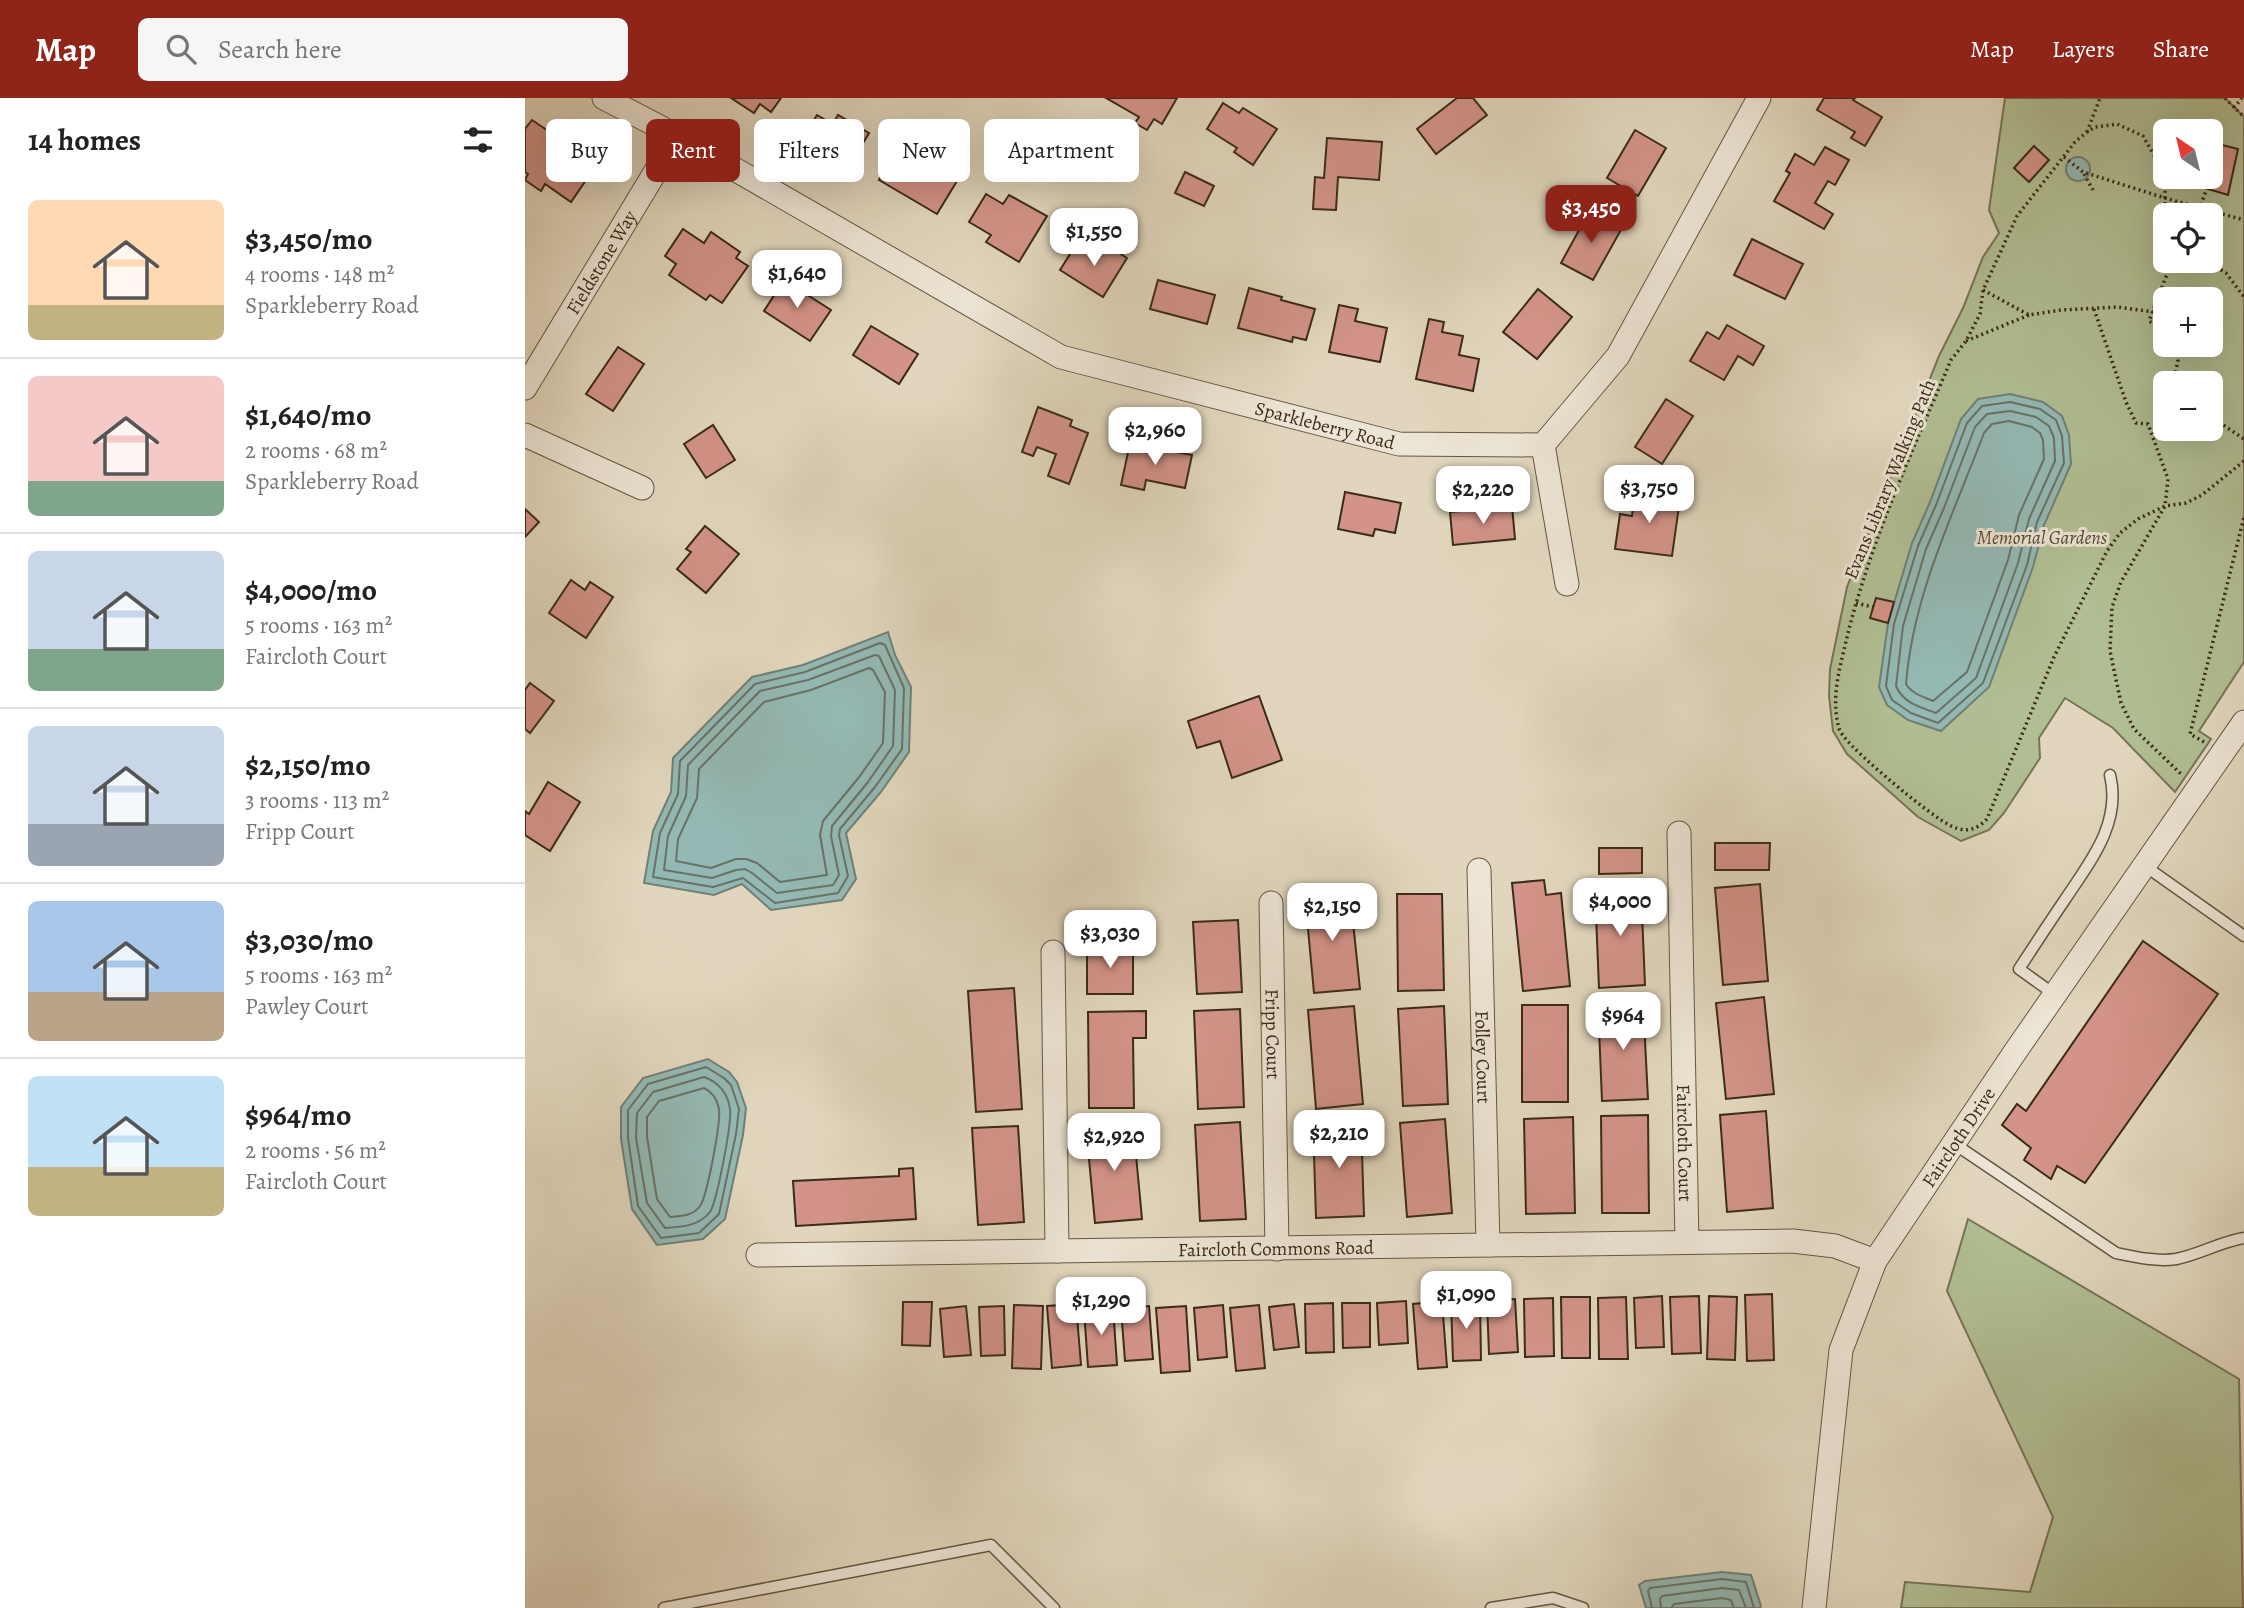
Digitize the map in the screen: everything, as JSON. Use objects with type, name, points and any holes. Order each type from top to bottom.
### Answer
[{"type":"street","name":"Sparkleberry Road","points":[[604,98],[646,120]]},
{"type":"street","points":[[1567,584],[1542,445],[1618,356],[1759,98]]},
{"type":"street","name":"Sparkleberry Road","points":[[740,172],[1061,357],[1399,444],[1542,445]]},
{"type":"street","name":"Fieldstone Way","points":[[525,388],[649,182]]},
{"type":"street","points":[[525,435],[642,488]]},
{"type":"street","name":"Faircloth Drive","points":[[1814,1608],[1841,1350],[1875,1261],[2054,994],[2244,722]]},
{"type":"street","name":"Faircloth Court","points":[[1679,833],[1687,1242]]},
{"type":"street","name":"Folley Court","points":[[1479,870],[1488,1245]]},
{"type":"street","name":"Fripp Court","points":[[1271,903],[1277,1249]]},
{"type":"street","points":[[1053,953],[1057,1251]]},
{"type":"street","name":"Faircloth Commons Road","points":[[758,1255],[1793,1241],[1820,1242],[1875,1261]]},
{"type":"lane","points":[[2054,994],[2019,969],[2097,854],[2115,793],[2110,775]]},
{"type":"lane","points":[[2145,866],[2244,936]]},
{"type":"lane","points":[[1952,1143],[2116,1253],[2141,1258],[2176,1259],[2227,1241],[2244,1238]]},
{"type":"lane","points":[[664,1608],[991,1545],[1054,1608]]},
{"type":"lane","points":[[1491,1608],[1554,1603],[1583,1608]]},
{"type":"path","points":[[2087,132],[2100,98]]},
{"type":"path","points":[[2225,98],[2244,117]]},
{"type":"path","points":[[2234,108],[2242,98]]},
{"type":"path","points":[[2087,132],[2095,127],[2117,124],[2143,136],[2158,162],[2165,186],[2165,203]]},
{"type":"path","name":"Evans Library Walking Path","points":[[2087,132],[2075,142],[2017,216],[1983,290],[1980,314],[1966,341],[1951,360],[1881,525],[1856,603],[1839,670],[1835,696],[1839,730],[1855,749],[1926,810],[1959,830],[1975,828],[1987,819],[2054,657],[2108,551],[2120,533],[2138,519],[2165,506],[2186,503],[2202,495],[2244,461]]},
{"type":"path","points":[[2064,157],[2083,172],[2187,203]]},
{"type":"path","points":[[2083,172],[2093,190]]},
{"type":"path","points":[[2223,213],[2244,220]]},
{"type":"path","points":[[2223,271],[2244,297]]},
{"type":"path","points":[[1983,290],[2029,316]]},
{"type":"path","points":[[1966,341],[2029,316],[2061,310],[2118,307],[2153,312]]},
{"type":"path","points":[[2094,309],[2126,402],[2136,423],[2148,424],[2168,479],[2165,506],[2121,582],[2112,607],[2111,651],[2121,703],[2134,729],[2178,772],[2202,783]]},
{"type":"path","points":[[2223,425],[2244,439]]},
{"type":"path","points":[[2212,747],[2190,734],[2244,517]]},
{"type":"path","points":[[1856,603],[1874,607]]},
{"type":"green space","name":"Memorial Gardens","points":[[2005,98],[2225,98],[2244,117],[2244,662],[2199,731],[2211,739],[2175,792],[2113,728],[2065,698],[2039,738],[2040,758],[2004,813],[1989,830],[1961,841],[1918,817],[1847,754],[1833,731],[1829,696],[1830,669],[1847,587],[1939,356],[1963,308],[1983,257],[1999,233],[1989,210]]},
{"type":"green space","points":[[1968,1219],[2239,1379],[2243,1608],[1901,1608],[1905,1582],[2030,1592],[2053,1517],[1947,1291]]},
{"type":"water","points":[[2078,157],[2087,160],[2090,169],[2087,178],[2078,181],[2069,178],[2066,169],[2069,160]]},
{"type":"water","points":[[2010,394],[2043,402],[2062,416],[2069,435],[2071,464],[2044,525],[2033,567],[1989,687],[1941,731],[1908,720],[1887,705],[1879,687],[1888,623],[1912,543],[1961,419],[1978,399]]},
{"type":"water","points":[[888,632],[895,655],[911,687],[909,752],[881,792],[846,833],[856,879],[842,900],[771,910],[742,884],[714,895],[644,883],[653,831],[671,792],[673,758],[752,677],[803,665]]},
{"type":"water","points":[[708,1059],[729,1072],[737,1082],[746,1108],[725,1219],[703,1239],[657,1245],[632,1209],[621,1139],[621,1107],[643,1078]]},
{"type":"water","points":[[1722,1572],[1751,1575],[1760,1608],[1646,1608],[1639,1585],[1645,1581]]},
{"type":"building","points":[[731,98],[781,98],[771,112],[760,104],[754,113]]},
{"type":"building","points":[[1106,98],[1177,98],[1162,124],[1154,119],[1147,130],[1139,125],[1139,117]]},
{"type":"building","points":[[1457,98],[1473,98],[1487,115],[1436,154],[1417,129]]},
{"type":"building","points":[[1824,98],[1855,98],[1853,100],[1882,117],[1865,146],[1851,138],[1855,132],[1817,110]]},
{"type":"building","points":[[1223,103],[1239,113],[1243,108],[1277,129],[1253,165],[1234,152],[1237,148],[1207,129]]},
{"type":"building","points":[[532,120],[546,129],[546,182],[585,182],[571,202],[545,184],[541,191],[525,180],[528,174],[525,172],[525,129]]},
{"type":"building","points":[[1635,130],[1666,148],[1638,196],[1607,178]]},
{"type":"building","points":[[1327,138],[1382,142],[1379,180],[1338,177],[1336,210],[1313,209],[1315,177],[1324,178]]},
{"type":"building","points":[[2223,145],[2238,149],[2228,195],[2208,189],[2223,189]]},
{"type":"building","points":[[2034,146],[2049,160],[2029,182],[2014,168]]},
{"type":"building","points":[[1825,147],[1849,160],[1835,185],[1828,181],[1815,203],[1833,214],[1824,229],[1774,201],[1790,173],[1786,171],[1795,154],[1814,165]]},
{"type":"building","points":[[1185,172],[1214,186],[1204,206],[1175,193]]},
{"type":"building","points":[[882,182],[956,182],[937,214]]},
{"type":"building","points":[[986,194],[1003,204],[1009,195],[1047,216],[1019,262],[986,242],[991,235],[969,222]]},
{"type":"building","points":[[1590,210],[1622,228],[1593,280],[1561,263]]},
{"type":"building","points":[[683,229],[704,243],[711,232],[740,252],[736,258],[748,266],[722,303],[710,295],[706,300],[669,275],[676,264],[665,256]]},
{"type":"building","points":[[1752,239],[1803,264],[1785,299],[1734,275]]},
{"type":"building","points":[[1077,243],[1099,257],[1107,245],[1127,258],[1103,297],[1060,270]]},
{"type":"building","points":[[784,280],[831,310],[810,341],[764,311]]},
{"type":"building","points":[[1158,280],[1215,295],[1207,324],[1150,309]]},
{"type":"building","points":[[1249,288],[1315,309],[1306,340],[1293,337],[1292,342],[1238,328]]},
{"type":"building","points":[[1538,289],[1572,317],[1537,359],[1503,332]]},
{"type":"building","points":[[1339,305],[1358,309],[1355,321],[1387,328],[1380,362],[1329,352]]},
{"type":"building","points":[[1429,319],[1444,322],[1442,332],[1463,336],[1459,355],[1479,359],[1473,391],[1416,379]]},
{"type":"building","points":[[1727,325],[1764,346],[1753,365],[1738,356],[1724,380],[1690,361],[1707,332],[1719,339]]},
{"type":"building","points":[[871,326],[918,354],[899,384],[853,355]]},
{"type":"building","points":[[618,347],[644,364],[613,411],[586,394]]},
{"type":"building","points":[[1666,399],[1693,416],[1662,464],[1635,447]]},
{"type":"building","points":[[1038,407],[1072,420],[1070,426],[1088,433],[1069,484],[1048,476],[1056,454],[1037,447],[1033,456],[1022,452]]},
{"type":"building","points":[[713,425],[735,460],[706,478],[684,444]]},
{"type":"building","points":[[1130,443],[1192,455],[1185,488],[1146,480],[1144,490],[1121,485]]},
{"type":"building","points":[[1345,492],[1401,503],[1395,533],[1375,529],[1373,536],[1338,529]]},
{"type":"building","points":[[1635,492],[1680,499],[1672,556],[1615,549],[1620,514],[1632,516]]},
{"type":"building","points":[[1512,506],[1515,539],[1453,545],[1450,512]]},
{"type":"building","points":[[525,509],[539,522],[525,537]]},
{"type":"building","points":[[705,526],[739,554],[706,593],[677,569],[691,552],[686,549]]},
{"type":"building","points":[[571,580],[585,590],[590,582],[613,597],[586,638],[549,613]]},
{"type":"building","points":[[1876,598],[1894,602],[1888,623],[1870,618]]},
{"type":"building","points":[[530,683],[554,701],[530,733],[525,729],[525,690]]},
{"type":"building","points":[[1259,696],[1282,760],[1232,778],[1220,741],[1197,748],[1188,721]]},
{"type":"building","points":[[548,782],[580,802],[550,851],[525,835],[525,811],[529,814]]},
{"type":"building","points":[[1715,843],[1770,843],[1769,870],[1715,870]]},
{"type":"building","points":[[1599,848],[1642,848],[1642,873],[1599,874]]},
{"type":"building","points":[[1544,880],[1546,895],[1561,893],[1570,986],[1523,991],[1512,883]]},
{"type":"building","points":[[1760,884],[1768,981],[1723,985],[1715,888]]},
{"type":"building","points":[[1641,888],[1645,985],[1599,988],[1595,891]]},
{"type":"building","points":[[1350,893],[1360,989],[1314,993],[1305,897]]},
{"type":"building","points":[[1397,894],[1442,894],[1444,990],[1398,991]]},
{"type":"building","points":[[1238,920],[1242,992],[1197,994],[1193,922]]},
{"type":"building","points":[[2143,941],[2218,994],[2085,1183],[2057,1166],[2051,1179],[2024,1160],[2031,1148],[2002,1125],[2017,1104],[2026,1111]]},
{"type":"building","points":[[1087,946],[1133,946],[1133,994],[1087,994]]},
{"type":"building","points":[[1014,988],[1022,1109],[976,1112],[968,991]]},
{"type":"building","points":[[1764,997],[1774,1094],[1726,1099],[1716,1003]]},
{"type":"building","points":[[1643,1002],[1648,1099],[1602,1101],[1598,1004]]},
{"type":"building","points":[[1522,1005],[1568,1005],[1568,1102],[1522,1102]]},
{"type":"building","points":[[1354,1006],[1363,1104],[1316,1109],[1308,1010]]},
{"type":"building","points":[[1444,1006],[1448,1104],[1403,1106],[1398,1009]]},
{"type":"building","points":[[1240,1009],[1244,1107],[1198,1109],[1194,1011]]},
{"type":"building","points":[[1146,1011],[1146,1038],[1133,1038],[1134,1108],[1089,1108],[1088,1012]]},
{"type":"building","points":[[1766,1111],[1773,1208],[1727,1212],[1720,1115]]},
{"type":"building","points":[[1648,1115],[1649,1213],[1602,1213],[1601,1116]]},
{"type":"building","points":[[1573,1117],[1575,1213],[1526,1214],[1524,1119]]},
{"type":"building","points":[[1445,1119],[1452,1213],[1407,1217],[1400,1123]]},
{"type":"building","points":[[1361,1121],[1364,1216],[1316,1218],[1313,1123]]},
{"type":"building","points":[[1240,1122],[1246,1219],[1200,1221],[1195,1125]]},
{"type":"building","points":[[1133,1123],[1142,1219],[1095,1223],[1086,1127]]},
{"type":"building","points":[[1018,1126],[1024,1222],[978,1225],[972,1128]]},
{"type":"building","points":[[913,1168],[916,1219],[796,1226],[793,1181],[899,1176],[899,1169]]},
{"type":"building","points":[[1772,1294],[1774,1360],[1747,1361],[1745,1295]]},
{"type":"building","points":[[1662,1296],[1664,1347],[1636,1348],[1634,1298]]},
{"type":"building","points":[[1699,1296],[1701,1353],[1672,1354],[1670,1297]]},
{"type":"building","points":[[1709,1296],[1737,1297],[1735,1360],[1707,1359]]},
{"type":"building","points":[[1561,1297],[1590,1297],[1590,1358],[1562,1358]]},
{"type":"building","points":[[1626,1297],[1628,1359],[1599,1359],[1598,1298]]},
{"type":"building","points":[[1553,1298],[1554,1356],[1525,1357],[1524,1299]]},
{"type":"building","points":[[1515,1299],[1518,1352],[1489,1354],[1487,1301]]},
{"type":"building","points":[[1406,1301],[1408,1343],[1379,1345],[1377,1303]]},
{"type":"building","points":[[1442,1301],[1447,1367],[1418,1369],[1413,1304]]},
{"type":"building","points":[[1480,1301],[1481,1360],[1453,1361],[1451,1302]]},
{"type":"building","points":[[903,1302],[932,1302],[930,1346],[902,1345]]},
{"type":"building","points":[[1333,1303],[1334,1352],[1306,1353],[1305,1304]]},
{"type":"building","points":[[1342,1303],[1370,1303],[1370,1347],[1343,1348]]},
{"type":"building","points":[[1076,1304],[1081,1365],[1052,1368],[1047,1306]]},
{"type":"building","points":[[1294,1304],[1299,1347],[1274,1350],[1269,1307]]},
{"type":"building","points":[[1014,1305],[1043,1306],[1041,1369],[1012,1368]]},
{"type":"building","points":[[1223,1305],[1227,1357],[1198,1360],[1194,1308]]},
{"type":"building","points":[[1259,1305],[1265,1368],[1236,1371],[1230,1308]]},
{"type":"building","points":[[966,1306],[971,1355],[944,1357],[940,1309]]},
{"type":"building","points":[[1004,1306],[1005,1355],[981,1356],[979,1307]]},
{"type":"building","points":[[1149,1306],[1153,1359],[1125,1361],[1121,1309]]},
{"type":"building","points":[[1186,1306],[1190,1371],[1161,1373],[1156,1308]]},
{"type":"building","points":[[1113,1307],[1117,1365],[1088,1367],[1084,1310]]}]
